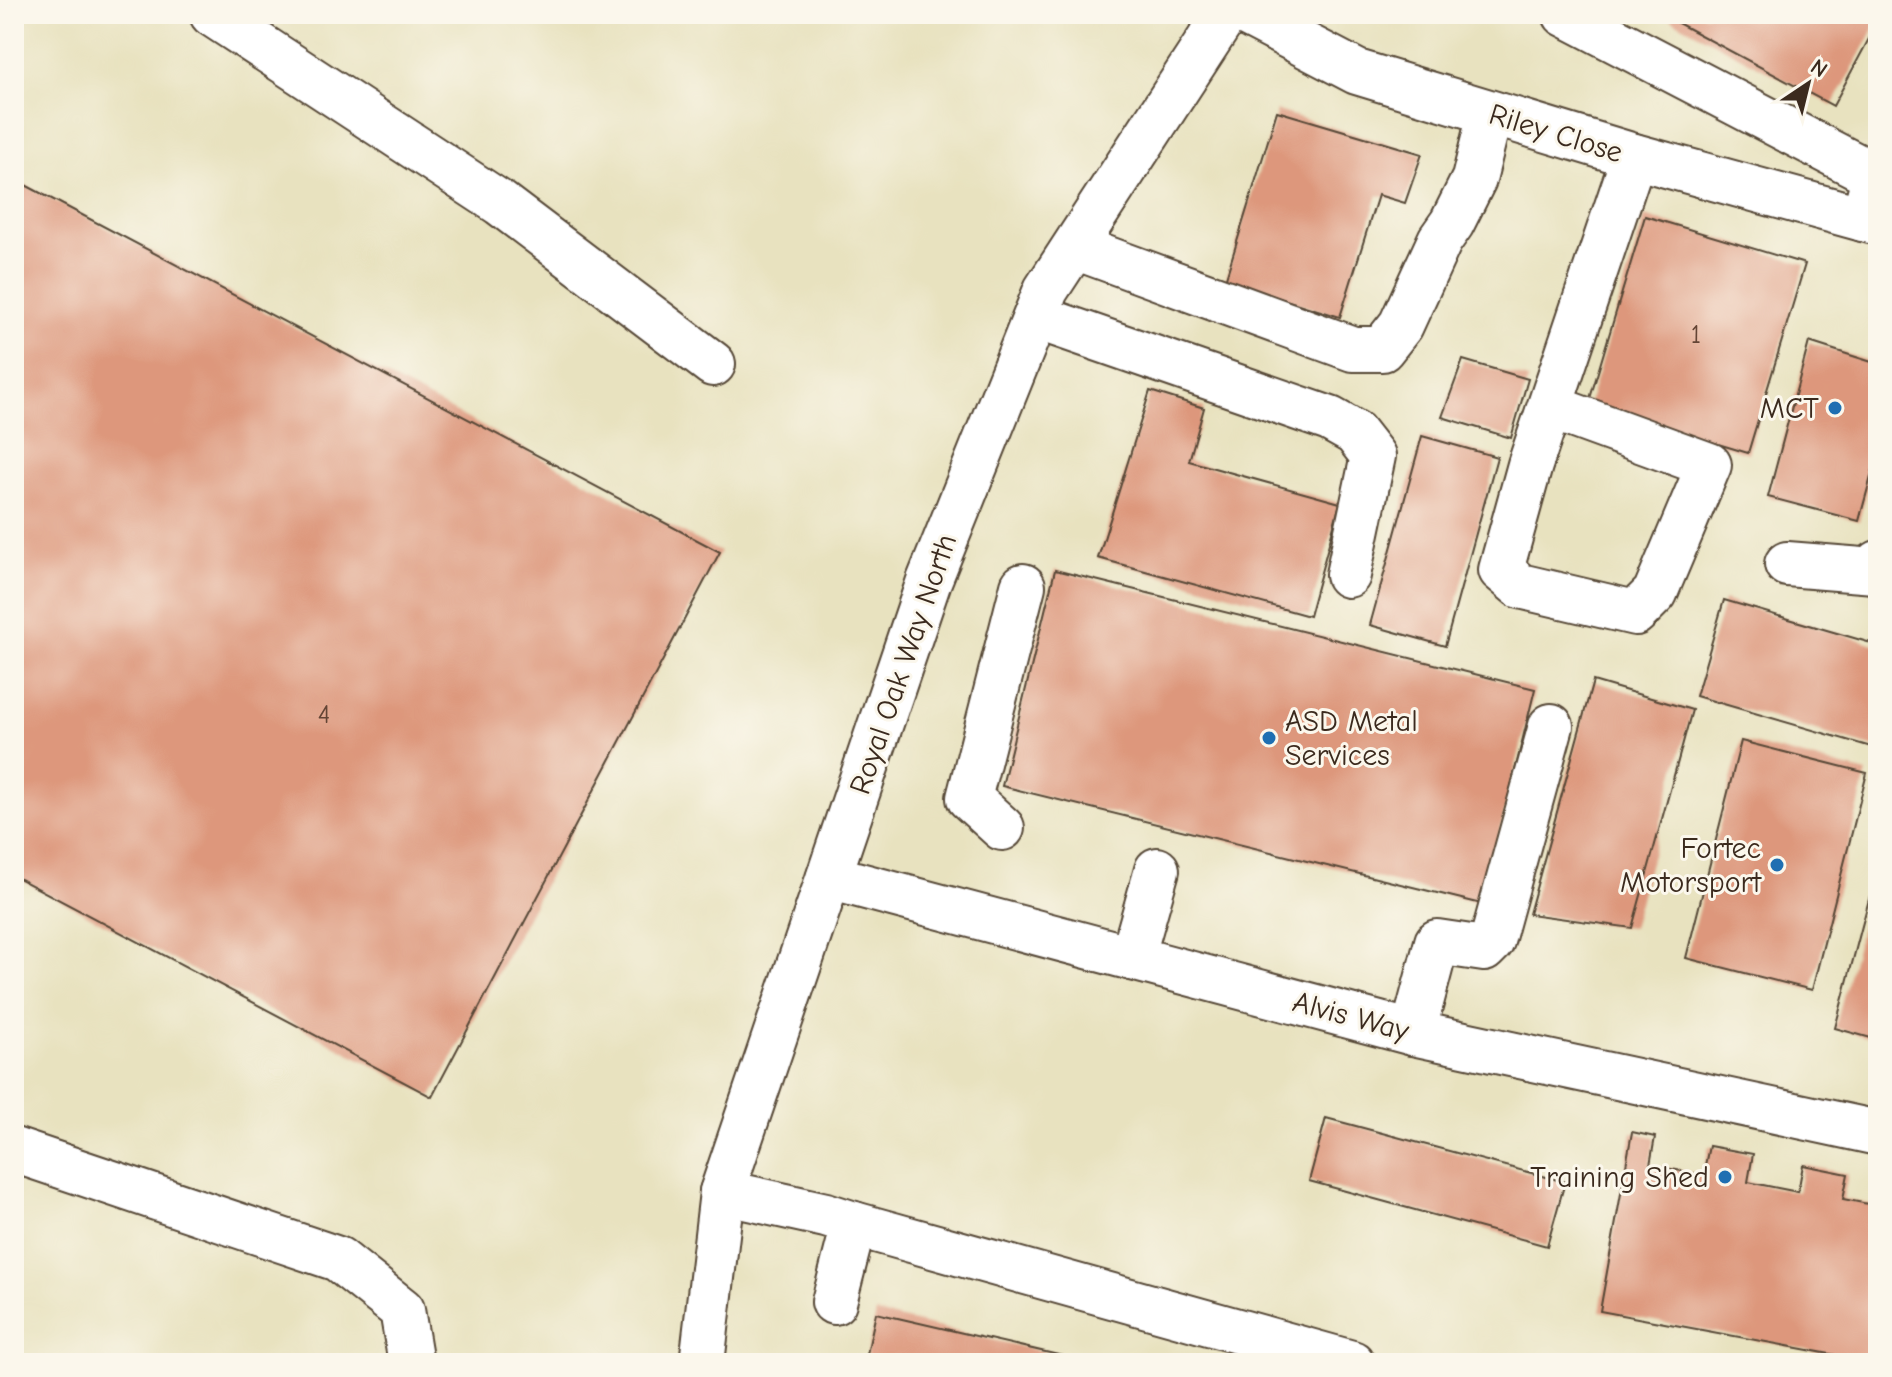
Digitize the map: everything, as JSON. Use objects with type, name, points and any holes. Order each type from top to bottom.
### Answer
[{"type":"street","points":[[212,14],[500,203],[713,364]]},
{"type":"street","name":"Royal Oak Way North","points":[[702,1363],[722,1192],[929,581],[1046,290],[1226,14]]},
{"type":"street","name":"Riley Close","points":[[1246,14],[1357,72],[1634,156],[1871,221]]},
{"type":"street","points":[[1565,14],[1870,173],[1871,221]]},
{"type":"street","points":[[1075,247],[1353,349],[1382,349],[1401,325],[1440,240],[1474,179],[1490,114]]},
{"type":"street","points":[[1550,407],[1709,465],[1655,593],[1635,613],[1520,586],[1501,570],[1530,465],[1634,156]]},
{"type":"street","points":[[1036,317],[1330,419],[1355,433],[1373,456],[1348,575]]},
{"type":"street","points":[[1787,564],[1875,571],[1878,563]]},
{"type":"street","points":[[1002,828],[969,798],[1023,586]]},
{"type":"street","points":[[1413,1033],[1437,942],[1484,949],[1492,941],[1551,726]]},
{"type":"street","points":[[1132,958],[1157,870]]},
{"type":"street","name":"Alvis Way","points":[[829,877],[1413,1033],[1878,1133]]},
{"type":"street","points":[[14,1150],[338,1259],[402,1310],[411,1363]]},
{"type":"street","points":[[722,1192],[826,1215],[1352,1363]]},
{"type":"street","points":[[834,1302],[854,1224]]},
{"type":"building","points":[[1661,14],[1878,14],[1878,22],[1833,106]]},
{"type":"building","points":[[1277,111],[1422,154],[1405,203],[1378,195],[1340,317],[1225,281]]},
{"type":"building","points":[[14,179],[720,552],[432,1097],[14,876]]},
{"type":"building","points":[[1645,216],[1805,264],[1748,453],[1588,405]]},
{"type":"building","name":"MCT","points":[[1809,342],[1878,364],[1878,451],[1859,521],[1768,497]]},
{"type":"building","points":[[1463,360],[1528,379],[1511,438],[1442,417]]},
{"type":"building","points":[[1150,391],[1204,408],[1189,461],[1340,503],[1309,616],[1098,558]]},
{"type":"building","points":[[1422,436],[1497,457],[1445,646],[1370,625]]},
{"type":"building","name":"ASD Metal Services","points":[[1055,570],[1535,689],[1482,904],[1002,786]]},
{"type":"building","points":[[1724,600],[1878,645],[1878,749],[1696,696]]},
{"type":"building","name":"Fortec Motorsport","points":[[1593,681],[1692,710],[1632,928],[1529,914]]},
{"type":"building","name":"Fortec Motorsport","points":[[1741,741],[1867,773],[1812,990],[1686,958]]},
{"type":"building","points":[[1878,869],[1878,1040],[1835,1028]]},
{"type":"building","points":[[1326,1118],[1565,1182],[1547,1246],[1309,1181]]},
{"type":"building","points":[[1632,1132],[1655,1137],[1650,1165],[1703,1175],[1709,1146],[1753,1154],[1748,1182],[1798,1192],[1803,1165],[1848,1174],[1843,1199],[1878,1206],[1878,1363],[1600,1311]]},
{"type":"building","points":[[876,1313],[1089,1362],[1089,1363],[865,1363]]},
{"type":"place","name":"MCT","points":[[1835,408]]},
{"type":"place","name":"ASD Metal Services","points":[[1269,738]]},
{"type":"place","name":"Fortec Motorsport","points":[[1777,865]]},
{"type":"place","name":"Training Shed","points":[[1725,1177]]}]
